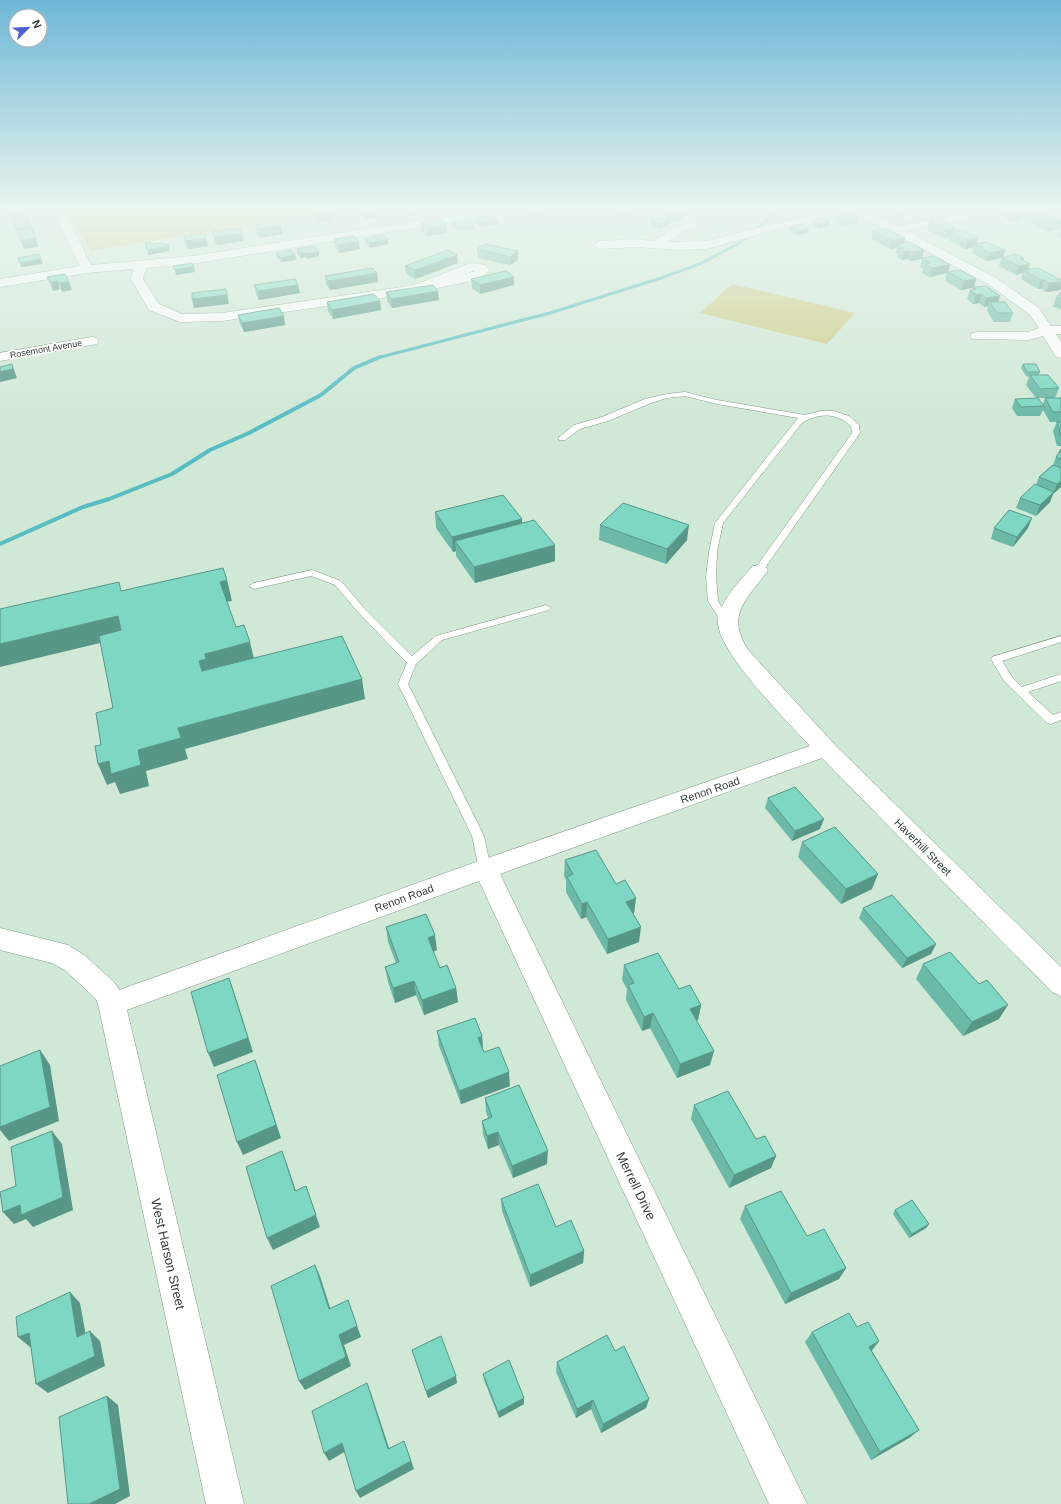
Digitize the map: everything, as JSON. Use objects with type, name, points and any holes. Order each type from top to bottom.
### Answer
[{"type":"street","points":[[0,284],[32,278]]},
{"type":"street","points":[[137,278],[154,307],[180,318],[222,317],[402,291],[422,286]]},
{"type":"street","points":[[987,278],[1034,311],[1061,354]]},
{"type":"street","points":[[977,336],[1030,336],[1047,330],[1061,330]]},
{"type":"street","name":"Rosemont Avenue","points":[[0,357],[92,340]]},
{"type":"street","points":[[727,626],[728,616],[733,604],[759,570]]},
{"type":"street","name":"Haverhill Street","points":[[727,626],[729,636],[752,668],[825,749],[1061,984]]},
{"type":"street","name":"Renon Road","points":[[112,1004],[485,869],[825,749]]},
{"type":"street","name":"Merrell Drive","points":[[485,869],[788,1504]]},
{"type":"street","points":[[0,939],[59,952],[75,963],[106,991],[112,1004]]},
{"type":"street","name":"West Harson Street","points":[[112,1004],[225,1504]]},
{"type":"lane","points":[[562,438],[577,427],[605,419],[648,401],[667,396],[685,394],[717,402],[804,417]]},
{"type":"lane","points":[[727,626],[713,601],[711,577],[713,552],[719,523],[799,421],[804,417],[823,412],[845,417],[855,425],[856,433],[759,570]]},
{"type":"lane","points":[[254,586],[312,574],[338,583],[412,662]]},
{"type":"lane","points":[[485,869],[478,836],[403,684],[412,662],[439,638],[546,608]]},
{"type":"lane","points":[[1061,639],[996,659],[1008,679],[1051,720],[1061,716]]},
{"type":"lane","points":[[1020,691],[1061,677]]},
{"type":"shaded area","points":[[732,284],[855,313],[827,344],[700,313]]},
{"type":"building","points":[[48,278],[67,278],[69,282],[59,283],[58,281],[50,282]]},
{"type":"building","points":[[327,278],[346,278],[329,281]]},
{"type":"building","points":[[475,278],[509,278],[480,285],[471,279]]},
{"type":"building","points":[[959,278],[976,279],[964,281]]},
{"type":"building","points":[[1038,278],[1058,278],[1061,280],[1061,282],[1049,283]]},
{"type":"building","points":[[295,279],[298,285],[258,291],[254,285]]},
{"type":"building","points":[[433,285],[438,291],[391,299],[386,292]]},
{"type":"building","points":[[986,286],[1000,296],[986,298],[982,294],[976,295],[970,290],[976,289],[973,287]]},
{"type":"building","points":[[226,289],[227,295],[192,299],[192,293]]},
{"type":"building","points":[[1061,292],[1061,299],[1056,298]]},
{"type":"building","points":[[374,294],[380,301],[332,310],[327,302]]},
{"type":"building","points":[[990,302],[1005,302],[1013,313],[997,313]]},
{"type":"building","points":[[279,308],[284,316],[242,323],[238,315]]},
{"type":"building","points":[[12,364],[13,369],[0,372],[0,367]]},
{"type":"building","points":[[1023,364],[1036,364],[1040,372],[1027,372]]},
{"type":"building","points":[[1030,375],[1048,375],[1059,388],[1040,389]]},
{"type":"building","points":[[1038,398],[1044,406],[1021,407],[1015,399]]},
{"type":"building","points":[[1045,398],[1061,398],[1061,412],[1053,412]]},
{"type":"building","points":[[1057,422],[1061,422],[1061,436]]},
{"type":"building","points":[[1061,449],[1061,459],[1056,457]]},
{"type":"building","points":[[1053,465],[1061,468],[1061,481],[1057,484],[1039,477]]},
{"type":"building","points":[[1035,484],[1054,492],[1040,505],[1020,498]]},
{"type":"building","points":[[503,495],[522,519],[452,537],[435,512]]},
{"type":"building","points":[[623,503],[689,525],[667,549],[600,525]]},
{"type":"building","points":[[1009,510],[1032,518],[1017,537],[994,528]]},
{"type":"building","points":[[534,520],[555,545],[474,567],[455,541]]},
{"type":"building","points":[[223,568],[227,580],[220,582],[236,627],[244,625],[250,642],[205,654],[206,659],[199,661],[202,671],[342,636],[362,679],[178,728],[181,738],[138,750],[141,765],[111,774],[109,761],[98,764],[95,746],[101,745],[96,713],[113,708],[99,636],[121,630],[118,616],[0,644],[0,609],[119,582],[121,591]]},
{"type":"building","points":[[795,787],[824,819],[795,831],[768,798]]},
{"type":"building","points":[[835,827],[878,874],[846,889],[802,842]]},
{"type":"building","points":[[596,850],[616,884],[625,880],[636,898],[626,902],[641,927],[608,939],[587,902],[582,904],[567,877],[573,874],[565,860]]},
{"type":"building","points":[[892,895],[936,944],[907,958],[863,908]]},
{"type":"building","points":[[426,914],[435,935],[428,938],[440,968],[447,965],[456,988],[422,1000],[414,981],[393,988],[385,967],[399,962],[386,927]]},
{"type":"building","points":[[950,952],[979,984],[987,980],[1008,1005],[972,1022],[923,964]]},
{"type":"building","points":[[658,953],[679,989],[690,985],[701,1005],[690,1009],[714,1051],[680,1064],[653,1013],[644,1017],[628,985],[634,983],[624,965]]},
{"type":"building","points":[[229,978],[248,1038],[208,1053],[191,992]]},
{"type":"building","points":[[475,1018],[482,1036],[478,1038],[484,1052],[499,1047],[509,1072],[459,1091],[437,1031]]},
{"type":"building","points":[[40,1050],[50,1107],[0,1127],[0,1066]]},
{"type":"building","points":[[255,1060],[276,1125],[237,1142],[217,1075]]},
{"type":"building","points":[[519,1085],[548,1151],[512,1166],[498,1132],[487,1136],[482,1121],[492,1117],[485,1098]]},
{"type":"building","points":[[728,1091],[756,1139],[765,1136],[776,1156],[734,1175],[694,1105]]},
{"type":"building","points":[[52,1131],[63,1197],[21,1215],[20,1205],[3,1212],[0,1192],[16,1186],[11,1147]]},
{"type":"building","points":[[282,1151],[295,1191],[306,1186],[316,1215],[267,1238],[246,1167]]},
{"type":"building","points":[[538,1184],[556,1227],[571,1220],[584,1251],[530,1275],[501,1199]]},
{"type":"building","points":[[781,1191],[807,1236],[824,1229],[846,1268],[791,1293],[745,1206]]},
{"type":"building","points":[[912,1200],[929,1224],[912,1234],[895,1210]]},
{"type":"building","points":[[315,1265],[329,1309],[348,1300],[357,1326],[339,1335],[346,1357],[299,1381],[271,1286]]},
{"type":"building","points":[[70,1292],[77,1337],[90,1331],[95,1356],[36,1384],[29,1333],[18,1337],[16,1317]]},
{"type":"building","points":[[849,1313],[857,1327],[868,1322],[879,1341],[869,1347],[919,1430],[880,1452],[812,1332]]},
{"type":"building","points":[[607,1335],[615,1351],[624,1346],[649,1399],[603,1424],[593,1400],[577,1409],[557,1362]]},
{"type":"building","points":[[441,1336],[456,1376],[426,1391],[412,1350]]},
{"type":"building","points":[[509,1360],[524,1398],[498,1412],[483,1374]]},
{"type":"building","points":[[367,1383],[388,1449],[404,1441],[411,1461],[356,1491],[342,1443],[324,1453],[312,1411]]},
{"type":"building","points":[[107,1396],[120,1489],[89,1504],[68,1504],[59,1417]]},
{"type":"waterway","points":[[379,358],[550,313],[660,278]]},
{"type":"waterway","points":[[0,544],[83,507],[109,499],[172,474],[210,450],[249,433],[321,395],[354,368],[379,358]]}]
